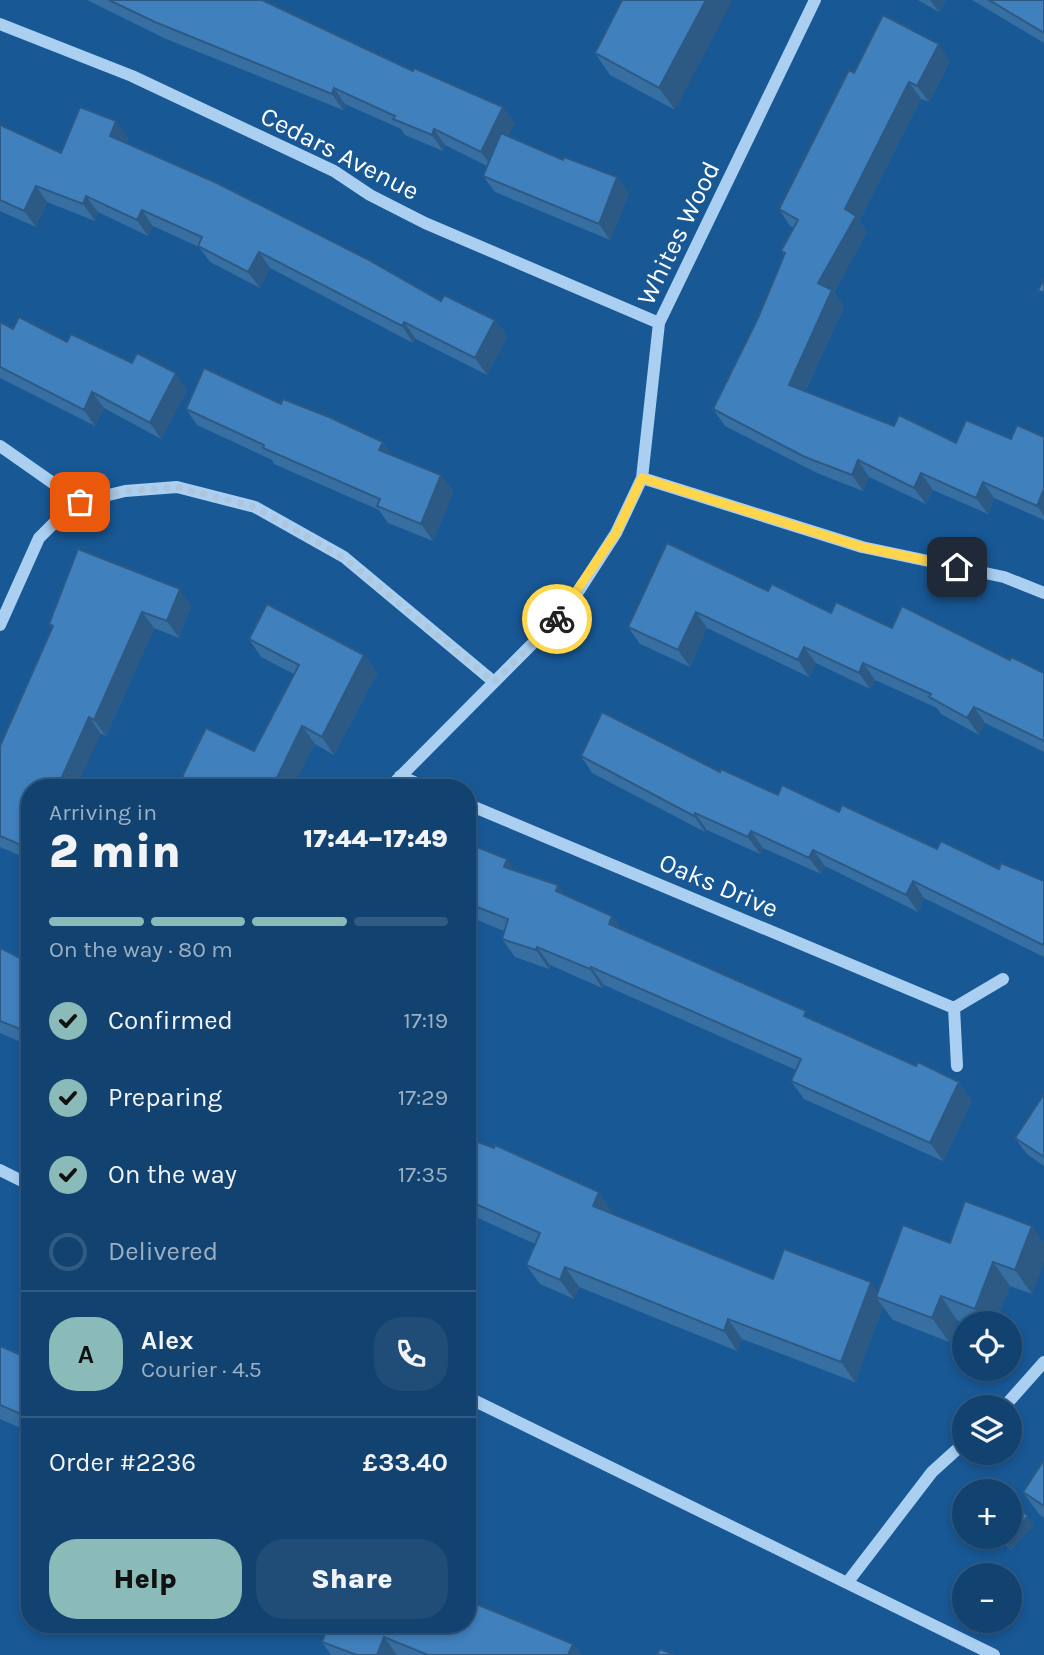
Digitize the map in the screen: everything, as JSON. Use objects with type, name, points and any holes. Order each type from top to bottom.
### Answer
[{"type":"street","name":"Whites Wood","points":[[397,779],[567,609],[616,533],[642,478],[659,323],[815,0]]},
{"type":"street","name":"Cedars Avenue","points":[[0,24],[132,76],[334,171],[370,195],[425,223],[659,323]]},
{"type":"street","points":[[0,446],[80,502]]},
{"type":"street","points":[[642,478],[862,547],[1004,577],[1044,593]]},
{"type":"street","points":[[0,625],[39,538],[80,502],[125,491],[177,487],[255,507],[344,558],[494,682]]},
{"type":"street","points":[[400,776],[407,779]]},
{"type":"street","name":"Oaks Drive","points":[[476,808],[954,1008]]},
{"type":"street","points":[[957,1066],[954,1008],[1003,979]]},
{"type":"street","points":[[0,1170],[21,1180]]},
{"type":"street","points":[[1015,1395],[1044,1362]]},
{"type":"street","points":[[476,1401],[994,1655]]},
{"type":"street","points":[[847,1583],[932,1472],[952,1454]]},
{"type":"building","points":[[109,0],[262,0],[413,71],[414,68],[503,107],[481,152],[434,129],[432,135],[393,119],[395,116],[334,88],[332,94],[155,22]]},
{"type":"building","points":[[622,0],[706,0],[659,88],[595,53]]},
{"type":"building","points":[[989,0],[1044,0],[1044,33]]},
{"type":"building","points":[[883,15],[939,44],[917,86],[909,82],[845,209],[856,216],[818,283],[832,290],[789,385],[894,426],[899,415],[956,443],[966,420],[1011,439],[1017,425],[1044,437],[1044,489],[1037,506],[983,482],[976,498],[921,473],[914,488],[858,460],[852,475],[805,457],[713,409],[758,318],[785,253],[781,251],[798,220],[779,209],[849,70],[854,73]]},
{"type":"building","points":[[80,107],[116,121],[110,136],[217,183],[367,259],[441,301],[444,295],[495,320],[475,358],[404,322],[402,326],[259,252],[248,272],[198,246],[202,237],[142,210],[137,220],[86,196],[83,204],[36,186],[24,211],[0,200],[0,125],[61,153]]},
{"type":"building","points":[[501,133],[563,160],[564,157],[617,177],[599,224],[483,176]]},
{"type":"building","points":[[1044,280],[1044,293],[1038,290]]},
{"type":"building","points":[[19,317],[67,342],[71,334],[132,363],[137,353],[176,373],[150,423],[92,392],[84,410],[0,367],[0,322],[13,329]]},
{"type":"building","points":[[204,368],[281,404],[283,399],[329,417],[383,442],[379,450],[441,475],[421,524],[377,506],[380,499],[263,448],[264,445],[186,409]]},
{"type":"building","points":[[667,543],[768,591],[772,584],[831,613],[836,602],[892,628],[902,606],[1010,660],[1011,657],[1044,673],[1044,741],[974,707],[967,718],[929,697],[931,694],[863,663],[859,673],[804,647],[798,660],[696,612],[678,650],[628,627]]},
{"type":"building","points":[[78,549],[180,589],[167,621],[142,612],[94,720],[89,717],[61,779],[21,779],[21,845],[0,836],[0,746],[53,626],[49,624]]},
{"type":"building","points":[[267,604],[364,655],[322,737],[302,726],[276,779],[182,777],[206,728],[254,751],[299,665],[249,639]]},
{"type":"building","points":[[602,712],[720,772],[721,769],[778,795],[782,785],[839,812],[842,805],[937,849],[941,841],[999,869],[1001,863],[1044,881],[1043,945],[913,881],[906,895],[813,850],[809,858],[751,831],[748,837],[695,813],[694,816],[581,756]]},
{"type":"building","points":[[476,847],[507,859],[504,867],[558,885],[556,891],[612,916],[609,924],[806,1011],[804,1016],[916,1066],[918,1062],[959,1082],[930,1143],[791,1081],[801,1059],[591,967],[590,969],[537,947],[536,950],[502,939],[508,919],[476,907]]},
{"type":"building","points":[[0,948],[21,958],[21,1029],[0,1021]]},
{"type":"building","points":[[1044,1094],[1044,1157],[1015,1138]]},
{"type":"building","points":[[476,1141],[494,1148],[495,1145],[599,1192],[593,1206],[773,1279],[784,1249],[871,1282],[841,1362],[728,1319],[724,1331],[565,1267],[560,1280],[526,1265],[540,1233],[476,1204]]},
{"type":"building","points":[[965,1201],[1032,1226],[1015,1270],[993,1262],[975,1309],[941,1296],[932,1318],[876,1297],[903,1225],[950,1243]]},
{"type":"building","points":[[0,1346],[21,1355],[21,1414],[0,1405]]},
{"type":"building","points":[[1044,1460],[1044,1506],[1023,1492]]},
{"type":"building","points":[[1022,1511],[1028,1516],[1022,1523]]},
{"type":"building","points":[[476,1604],[573,1644],[568,1655],[428,1655],[384,1637],[377,1655],[357,1655],[322,1642],[326,1633],[476,1633]]},
{"type":"building","points":[[660,1649],[674,1655],[657,1655]]},
{"type":"way so far","points":[[80,502],[125,491],[177,487],[255,507],[344,558],[494,682],[557,619]]},
{"type":"route","points":[[557,619],[567,609],[616,533],[642,478],[862,547],[957,567]]}]
